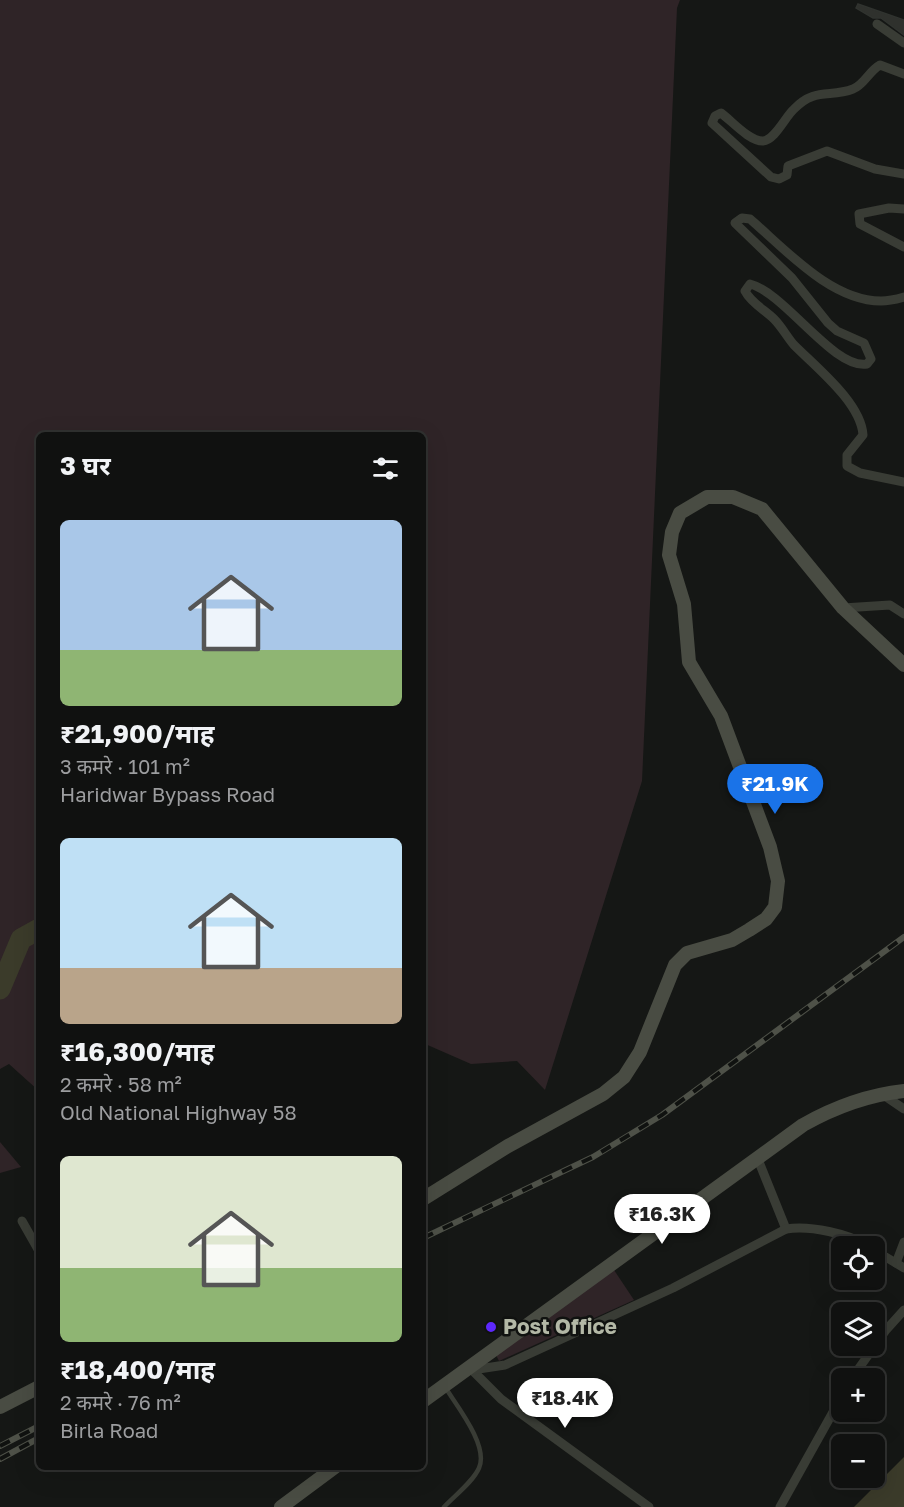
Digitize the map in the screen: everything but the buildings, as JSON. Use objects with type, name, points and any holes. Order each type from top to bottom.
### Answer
[{"type":"main road","points":[[426,1197],[508,1146],[603,1094],[624,1077],[640,1052],[675,965],[687,953],[732,940],[766,919],[775,907],[778,881],[770,847],[721,716],[689,662],[684,604],[669,555],[672,532],[681,513],[706,498],[733,497],[762,509],[843,608],[904,665]]},
{"type":"main road","points":[[426,1399],[757,1157],[834,1108],[882,1094],[904,1091]]},
{"type":"main road","points":[[0,1407],[36,1389]]},
{"type":"main road","points":[[281,1507],[330,1470]]},
{"type":"street","points":[[877,24],[904,43]]},
{"type":"street","points":[[904,74],[880,65],[852,89],[838,93],[819,92],[795,107],[771,137],[765,141],[755,140],[721,113],[715,116],[712,123],[771,177],[779,179],[787,175],[788,166],[827,151],[875,169],[904,174]]},
{"type":"street","points":[[904,209],[889,208],[859,214],[860,224],[904,247]]},
{"type":"street","points":[[904,297],[880,302],[842,292],[800,264],[750,219],[742,218],[735,223],[792,278],[828,323],[837,331],[864,342],[871,359],[867,364],[860,365],[849,361],[810,331],[761,287],[750,284],[745,291],[748,297],[776,321],[792,343],[855,409],[862,422],[863,435],[847,455],[847,466],[861,473],[904,482]]},
{"type":"street","points":[[843,608],[890,605],[904,614]]},
{"type":"street","points":[[882,1094],[904,1109]]},
{"type":"street","points":[[757,1157],[786,1229]]},
{"type":"street","points":[[22,1221],[36,1246]]},
{"type":"street","points":[[470,1368],[505,1365],[673,1288],[786,1229],[796,1228],[843,1236]]},
{"type":"street","points":[[885,1256],[900,1265],[904,1242]]},
{"type":"street","points":[[859,1368],[886,1330],[904,1310]]},
{"type":"street","points":[[470,1368],[501,1399],[649,1507]]},
{"type":"street","points":[[780,1507],[831,1416]]},
{"type":"lane","points":[[444,1385],[471,1429],[481,1456],[479,1469],[444,1507]]},
{"type":"shaded area","points":[[0,0],[680,0],[677,8],[642,781],[545,1090],[517,1061],[471,1064],[426,1044],[426,432],[36,432],[36,1088],[9,1064],[0,1069]]},
{"type":"shaded area","points":[[0,1142],[21,1167],[0,1173]]},
{"type":"shaded area","points":[[608,1261],[634,1300],[499,1361],[494,1351]]},
{"type":"shaded area","points":[[904,1457],[904,1507],[854,1507],[873,1488],[885,1488],[885,1476]]},
{"type":"waterway","points":[[0,989],[21,939],[36,931]]},
{"type":"railway","points":[[426,1237],[593,1157],[662,1115],[904,937]]},
{"type":"railway","points":[[0,1446],[36,1428]]},
{"type":"railway","points":[[0,1459],[36,1440]]},
{"type":"place","name":"Post Office","points":[[491,1327]]}]
